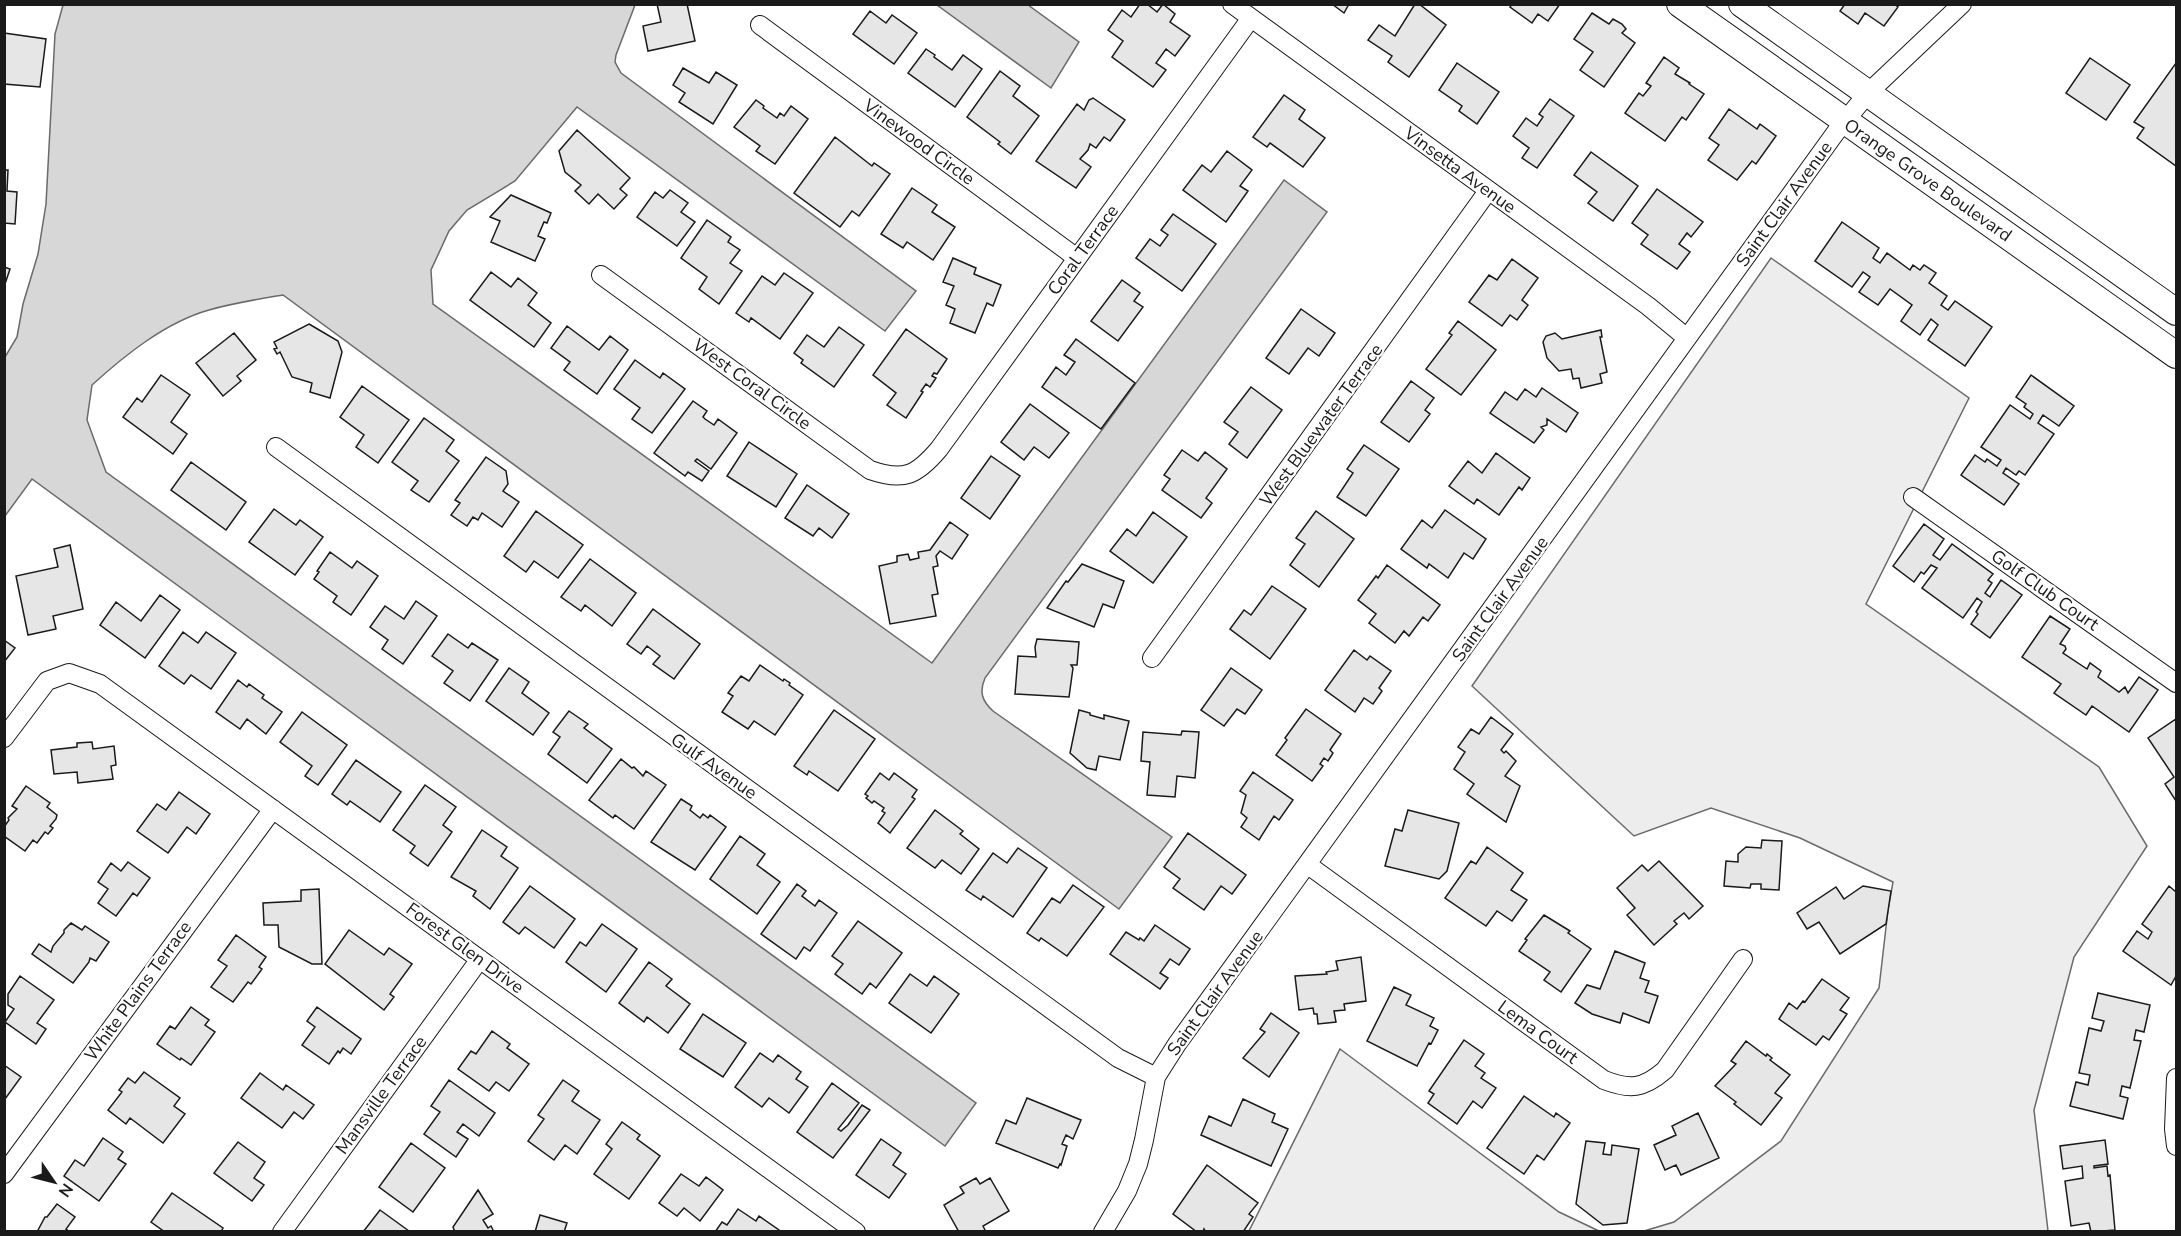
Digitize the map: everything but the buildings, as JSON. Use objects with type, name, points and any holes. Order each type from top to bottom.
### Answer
[{"type":"street","name":"Vinsetta Avenue","points":[[1232,4],[1648,306],[1687,338]]},
{"type":"street","name":"Orange Grove Boulevard","points":[[1680,4],[2176,355]]},
{"type":"street","name":"Orange Grove Boulevard","points":[[1742,4],[2176,312]]},
{"type":"street","name":"Saint Clair Avenue","points":[[1103,1232],[1127,1191],[1138,1164],[1156,1077],[1845,121],[1868,93],[1962,4]]},
{"type":"street","name":"Coral Terrace","points":[[909,476],[927,464],[939,449],[1251,18]]},
{"type":"street","name":"Vinewood Circle","points":[[760,25],[1077,258]]},
{"type":"street","name":"West Bluewater Terrace","points":[[1152,658],[1488,191]]},
{"type":"street","name":"West Coral Circle","points":[[601,275],[870,470],[888,477],[909,476]]},
{"type":"street","name":"Gulf Avenue","points":[[276,447],[1118,1058],[1156,1077]]},
{"type":"street","name":"Golf Club Court","points":[[1913,497],[2176,683]]},
{"type":"street","name":"Forest Glen Drive","points":[[4,738],[47,681],[69,673],[100,684],[856,1232]]},
{"type":"street","name":"White Plains Terrace","points":[[4,1174],[273,809]]},
{"type":"street","name":"Lema Court","points":[[1308,865],[1604,1080],[1621,1086],[1638,1086],[1653,1081],[1665,1070],[1743,959]]},
{"type":"street","name":"Mansville Terrace","points":[[282,1232],[480,959]]},
{"type":"street","points":[[2176,1078],[2174,1129],[2176,1146]]},
{"type":"shaded area","points":[[63,5],[635,5],[616,55],[615,62],[621,73],[916,291],[885,331],[577,107],[515,181],[467,210],[449,231],[431,270],[433,304],[932,663],[1284,180],[1327,212],[983,683],[983,696],[986,704],[993,711],[1172,837],[1119,909],[283,295],[246,301],[193,315],[162,331],[132,351],[92,385],[87,420],[106,472],[976,1103],[945,1146],[32,479],[5,516],[5,357],[17,337],[23,304],[38,254],[46,204],[55,34]]},
{"type":"shaded area","points":[[937,5],[1028,5],[1079,42],[1051,88]]},
{"type":"shaded area","points":[[1771,258],[1969,398],[1866,604],[2099,767],[2147,846],[2074,957],[2034,1110],[2048,1231],[1644,1231],[1674,1222],[1781,1141],[1879,988],[1893,882],[1800,838],[1711,808],[1634,836],[1472,686]]},
{"type":"shaded area","points":[[1340,1049],[1559,1212],[1599,1231],[1249,1231]]}]
